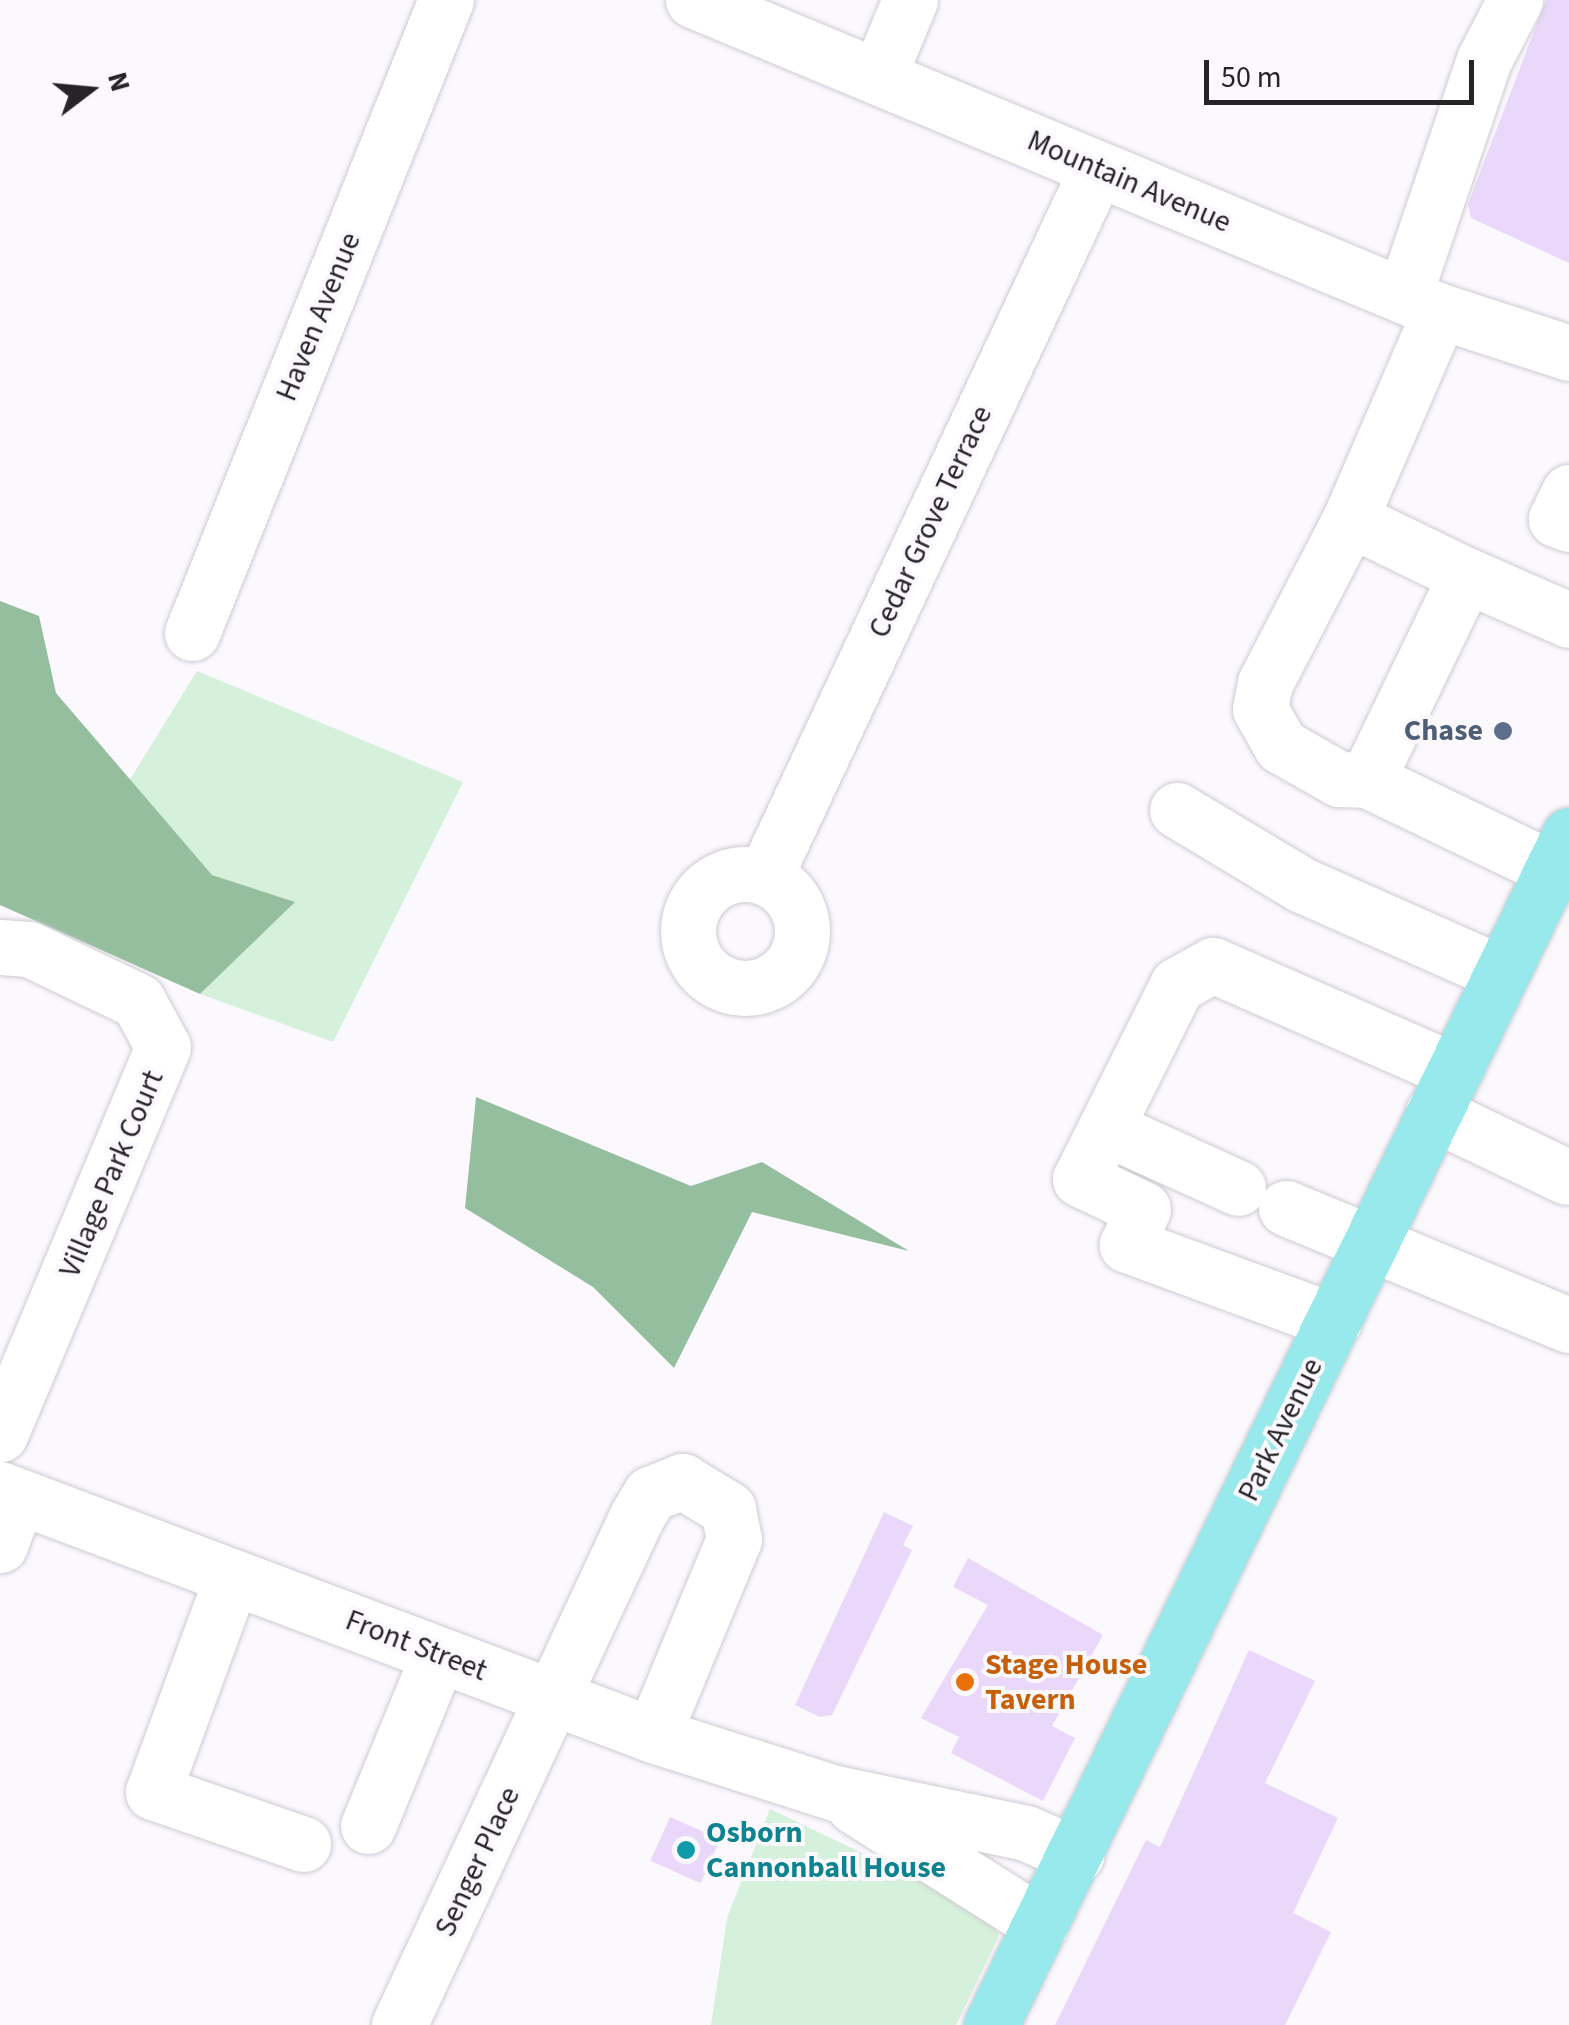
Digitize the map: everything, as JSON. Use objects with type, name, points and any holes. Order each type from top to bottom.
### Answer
[{"type":"main road","name":"Park Avenue","points":[[991,2025],[1561,852]]},
{"type":"street","name":"Haven Avenue","points":[[192,633],[446,0]]},
{"type":"street","name":"Mountain Avenue","points":[[693,0],[1422,304],[1569,353]]},
{"type":"street","points":[[878,77],[910,0]]},
{"type":"street","points":[[1515,0],[1484,60],[1422,304],[1350,519],[1265,683],[1260,709],[1282,746],[1339,779],[1367,780],[1561,852]]},
{"type":"street","name":"Cedar Grove Terrace","points":[[766,876],[1097,169]]},
{"type":"street","points":[[1569,492],[1556,519],[1569,524]]},
{"type":"street","points":[[1350,519],[1569,620]]},
{"type":"street","points":[[1367,780],[1466,575]]},
{"type":"street","points":[[1178,810],[1302,885],[1502,973]]},
{"type":"street","name":"Village Park Court","points":[[0,947],[29,950],[138,1000],[163,1046],[0,1434]]},
{"type":"street","points":[[1334,1320],[1128,1245],[1142,1209],[1080,1179],[1177,985],[1212,965],[1444,1092],[1568,1178]]},
{"type":"street","points":[[1106,1128],[1262,1198],[1373,1240],[1569,1325]]},
{"type":"street","name":"Senger Place","points":[[399,2025],[638,1516],[650,1494],[682,1481],[728,1510],[734,1539],[653,1735]]},
{"type":"street","name":"Front Street","points":[[6,1510],[232,1576],[653,1735],[834,1793],[1026,1833],[1076,1855]]},
{"type":"street","points":[[232,1576],[153,1792],[302,1844]]},
{"type":"street","points":[[368,1826],[438,1656]]},
{"type":"street","name":"Front Street","points":[[834,1793],[1041,1924]]},
{"type":"green space","points":[[0,601],[39,616],[56,693],[212,875],[295,902],[200,994],[0,905]]},
{"type":"green space","points":[[197,671],[463,782],[333,1042],[200,994],[294,902],[212,875],[129,781]]},
{"type":"green space","points":[[476,1097],[691,1186],[762,1162],[909,1251],[752,1212],[674,1368],[593,1287],[465,1208]]},
{"type":"green space","points":[[770,1809],[986,1912],[999,1936],[956,2025],[711,2025],[727,1918]]},
{"type":"building","points":[[1546,0],[1569,0],[1569,263],[1471,218],[1468,204]]},
{"type":"building","points":[[884,1512],[913,1526],[903,1545],[912,1550],[832,1715],[820,1717],[795,1705]]},
{"type":"building","name":"Stage House Tavern","points":[[968,1558],[1103,1635],[1052,1726],[1075,1738],[1043,1801],[951,1753],[959,1737],[921,1718],[988,1605],[953,1587]]},
{"type":"building","points":[[1249,1650],[1315,1681],[1265,1783],[1338,1818],[1293,1913],[1331,1932],[1285,2025],[1055,2025],[1146,1840],[1160,1847]]},
{"type":"building","name":"Osborn Cannonball House","points":[[670,1817],[720,1839],[701,1883],[650,1861]]},
{"type":"place","name":"Chase","points":[[1503,731]]},
{"type":"place","name":"Stage House Tavern","points":[[965,1682]]},
{"type":"place","name":"Osborn Cannonball House","points":[[686,1850]]}]
